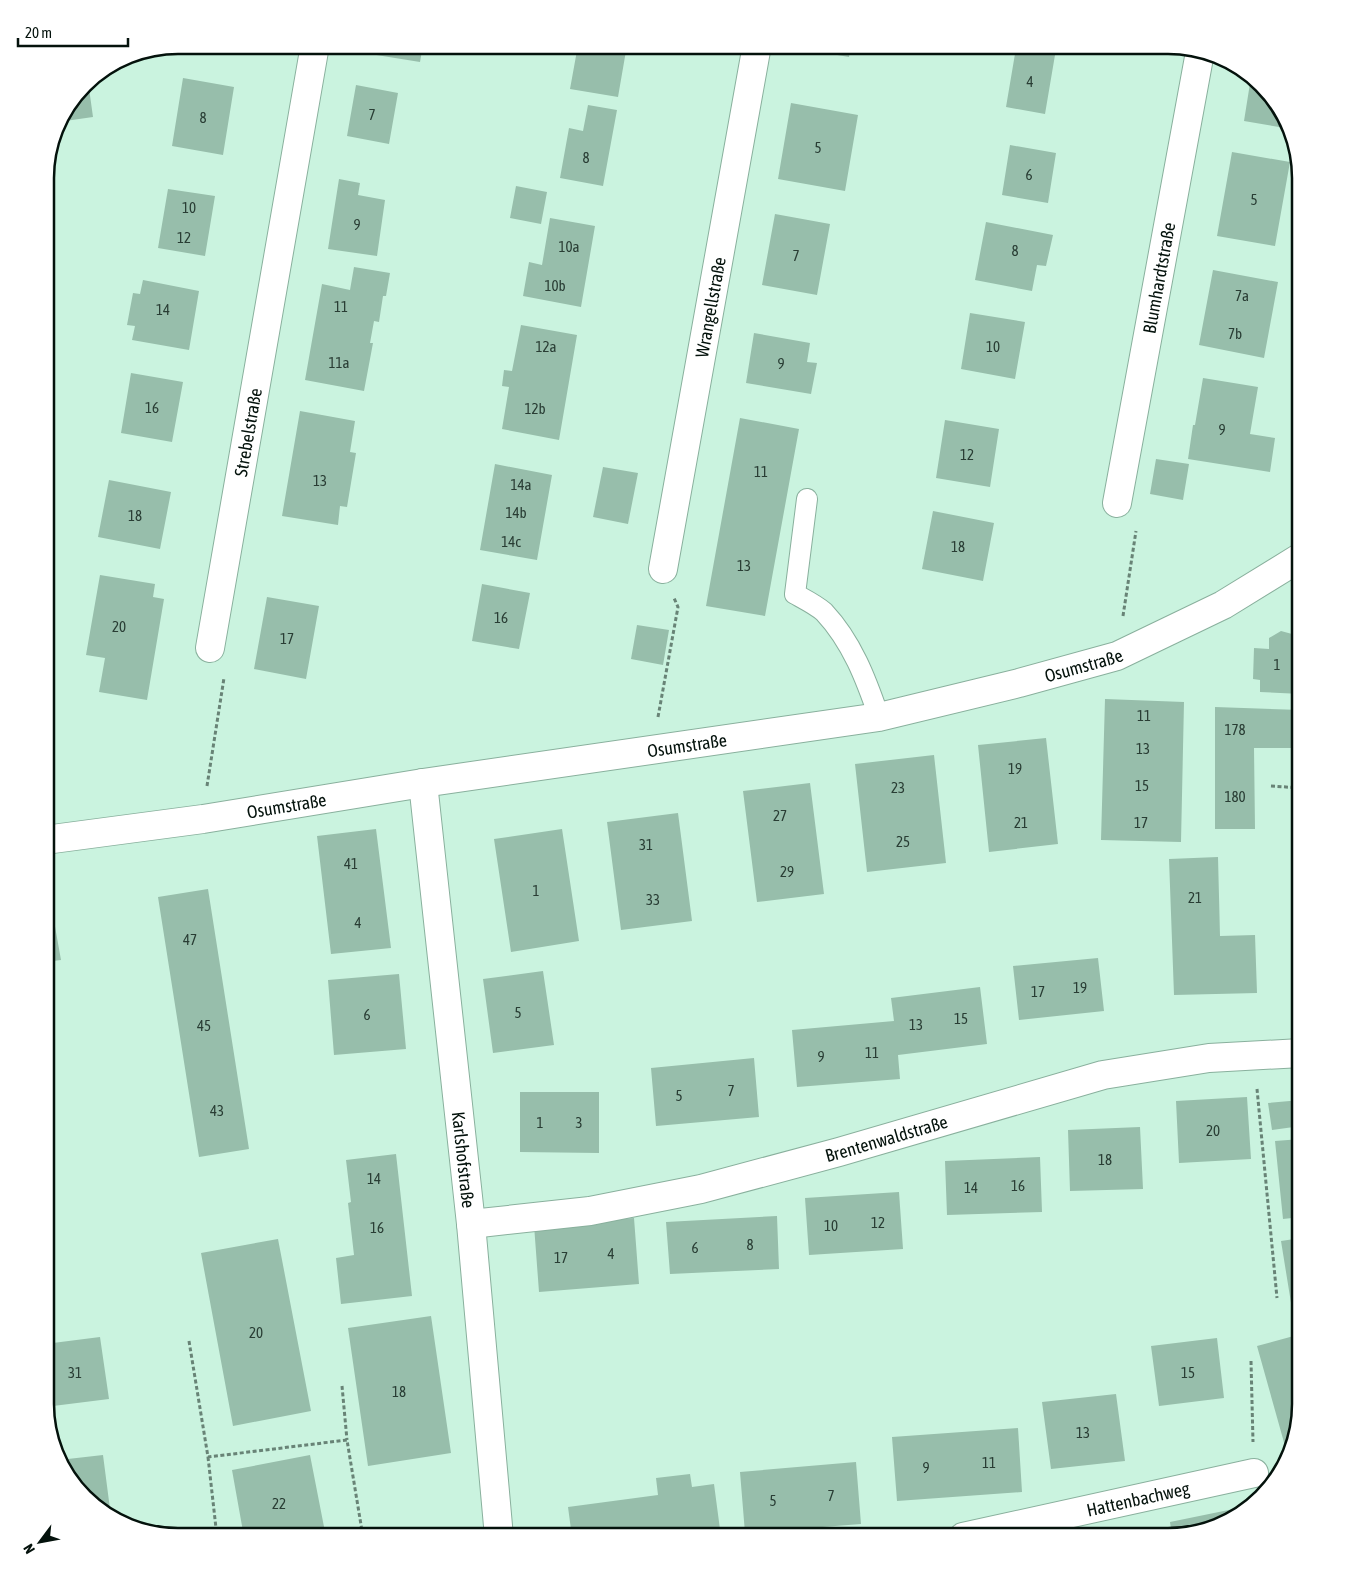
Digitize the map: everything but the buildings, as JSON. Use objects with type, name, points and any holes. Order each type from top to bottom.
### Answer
[{"type":"street","name":"Strebelstraße","points":[[210,648],[313,54]]},
{"type":"street","name":"Wrangellstraße","points":[[663,569],[755,54]]},
{"type":"street","name":"Blumhardtstraße","points":[[1118,503],[1199,58]]},
{"type":"street","name":"Osumstraße","points":[[54,839],[203,819],[423,783],[879,717],[1019,683],[1117,656],[1223,605],[1292,563]]},
{"type":"street","name":"Karlshofstraße","points":[[423,783],[471,1224],[498,1528]]},
{"type":"street","name":"Brentenwaldstraße","points":[[471,1224],[590,1211],[700,1189],[839,1152],[1103,1075],[1209,1058],[1292,1054]]},
{"type":"street","name":"Hattenbachweg","points":[[1004,1528],[1254,1473]]},
{"type":"lane","points":[[807,499],[795,594],[823,611],[850,644],[868,685],[879,717]]},
{"type":"path","points":[[1117,656],[1136,530],[1118,503]]},
{"type":"path","points":[[652,750],[678,607],[663,569]]},
{"type":"path","points":[[203,819],[224,677],[210,648]]},
{"type":"path","points":[[1272,786],[1292,787]]},
{"type":"path","points":[[1254,1056],[1277,1298]]},
{"type":"path","points":[[189,1341],[208,1457],[216,1528]]},
{"type":"path","points":[[1251,1361],[1254,1473]]},
{"type":"path","points":[[342,1386],[346,1440],[361,1528]]},
{"type":"path","points":[[208,1457],[346,1440]]}]
